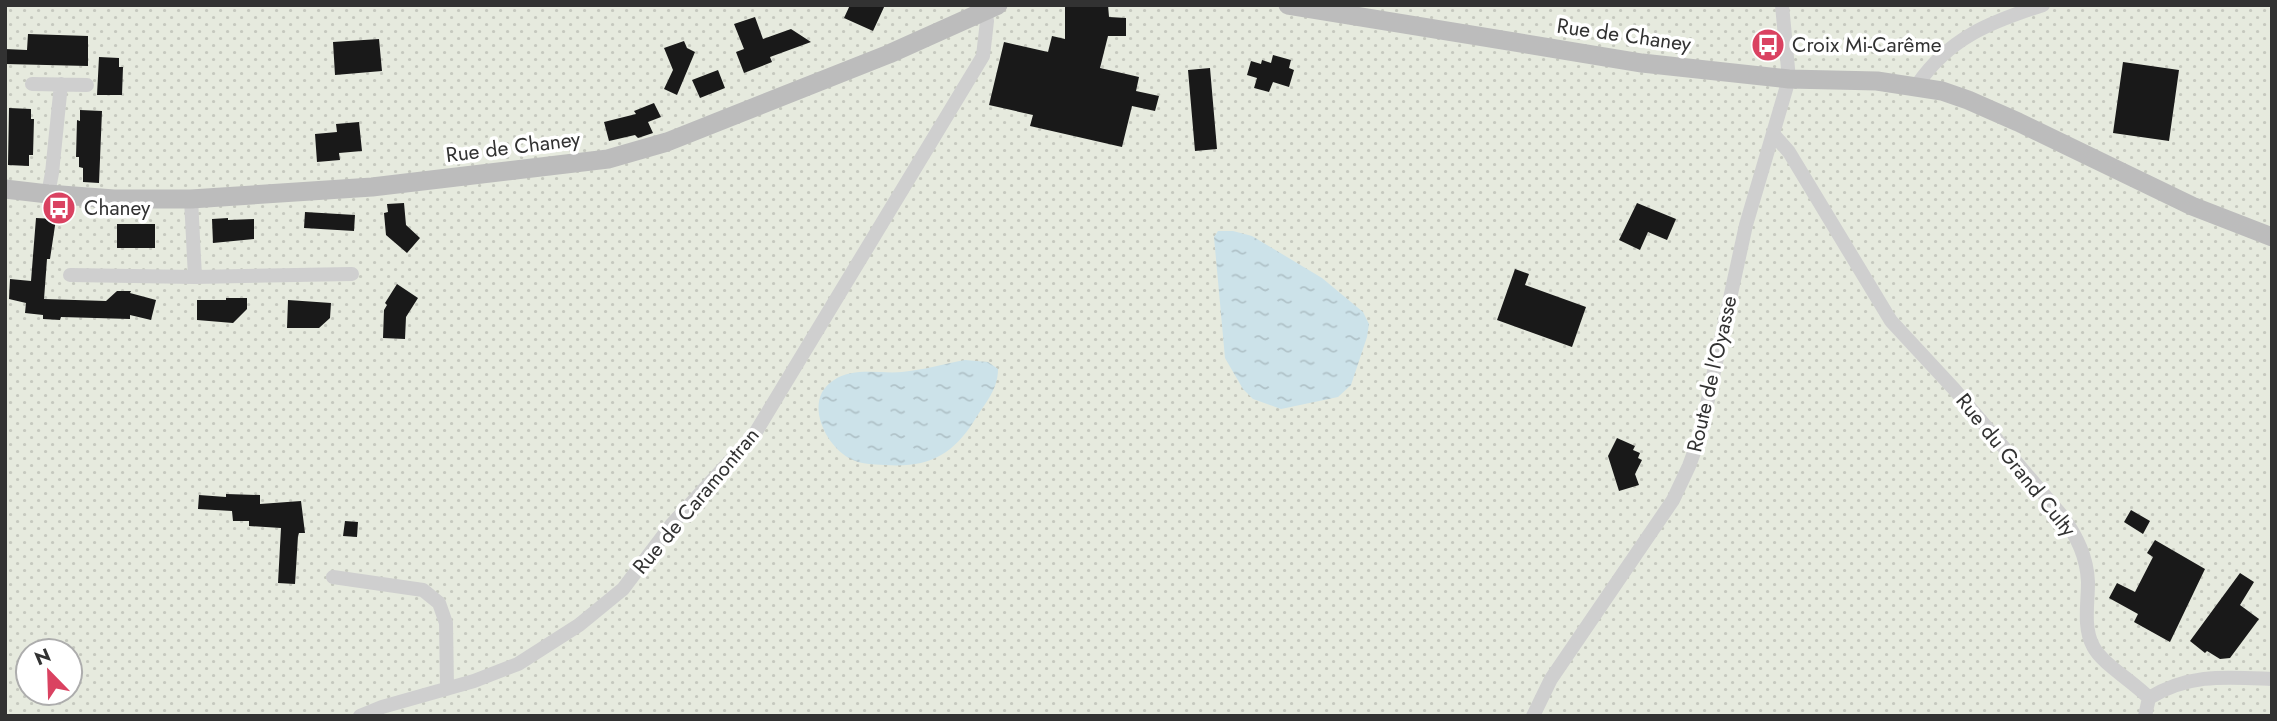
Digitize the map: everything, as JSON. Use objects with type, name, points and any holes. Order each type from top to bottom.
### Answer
[{"type":"street","name":"Rue de Chaney","points":[[1288,5],[1642,63],[1789,79],[1877,81],[1917,85],[1968,100],[2192,206],[2272,237]]},
{"type":"street","points":[[1782,5],[1789,79]]},
{"type":"street","points":[[1917,85],[1930,66],[1974,31],[2043,5]]},
{"type":"street","name":"Rue de Chaney","points":[[5,189],[114,199],[191,199],[372,187],[597,160],[633,153],[667,142],[889,54],[990,7]]},
{"type":"street","name":"Rue de Caramontran","points":[[360,716],[382,707],[474,681],[518,664],[579,625],[623,589],[672,524],[754,435],[983,56],[990,7]]},
{"type":"street","name":"Route de l'Oyasse","points":[[1533,716],[1551,679],[1673,500],[1689,466],[1700,436],[1746,225],[1789,79]]},
{"type":"street","points":[[32,84],[86,85]]},
{"type":"street","points":[[48,194],[61,84]]},
{"type":"street","name":"Rue du Grand Culty","points":[[1774,135],[1795,163],[1891,321],[1978,417],[2073,532],[2086,563],[2088,636],[2104,661],[2135,683],[2149,698]]},
{"type":"street","points":[[191,199],[195,277]]},
{"type":"street","points":[[70,275],[195,277],[352,274]]},
{"type":"street","points":[[333,577],[422,590],[439,603],[446,623],[447,689]]},
{"type":"street","points":[[2145,716],[2149,698],[2182,681],[2227,677],[2272,679]]},
{"type":"shaded area","points":[[5,5],[2272,5],[2272,716],[5,716]]},
{"type":"water","points":[[1218,231],[1233,231],[1252,236],[1322,278],[1363,312],[1369,324],[1367,337],[1351,385],[1338,397],[1281,409],[1253,399],[1243,389],[1225,358],[1214,237]]},
{"type":"water","points":[[965,360],[988,362],[998,369],[996,383],[966,433],[937,457],[914,464],[862,463],[840,451],[825,432],[820,421],[820,398],[825,388],[834,380],[850,374],[910,371]]},
{"type":"building","points":[[850,5],[885,5],[873,31],[844,18]]},
{"type":"building","points":[[1065,5],[1108,5],[1109,17],[1126,18],[1126,36],[1108,36],[1100,68],[1139,77],[1136,91],[1159,96],[1155,111],[1132,106],[1122,147],[1030,126],[1033,115],[989,105],[1004,42],[1048,52],[1052,36],[1065,39]]},
{"type":"building","points":[[755,17],[763,39],[791,29],[811,42],[770,57],[772,62],[744,73],[736,52],[744,49],[734,24]]},
{"type":"building","points":[[28,34],[88,36],[88,66],[5,64],[5,49],[27,50]]},
{"type":"building","points":[[379,39],[382,71],[335,75],[333,42]]},
{"type":"building","points":[[684,41],[687,48],[695,52],[677,95],[664,89],[673,70],[664,48]]},
{"type":"building","points":[[1273,55],[1291,60],[1289,68],[1294,70],[1289,87],[1273,82],[1269,92],[1254,88],[1257,78],[1247,75],[1251,61],[1271,63]]},
{"type":"building","points":[[99,57],[119,58],[119,67],[123,67],[122,95],[97,95]]},
{"type":"building","points":[[2123,62],[2179,70],[2169,141],[2113,133]]},
{"type":"building","points":[[1210,68],[1217,149],[1195,151],[1188,70]]},
{"type":"building","points":[[718,70],[725,88],[700,98],[692,80]]},
{"type":"building","points":[[654,103],[661,117],[648,122],[653,133],[638,138],[635,135],[609,141],[604,122],[636,114],[634,111]]},
{"type":"building","points":[[9,108],[31,109],[31,119],[34,119],[33,155],[29,155],[29,166],[8,165]]},
{"type":"building","points":[[80,110],[102,111],[99,183],[83,182],[83,168],[79,167],[79,157],[76,157],[77,120],[80,121]]},
{"type":"building","points":[[359,122],[362,151],[339,153],[340,160],[317,162],[315,134],[337,132],[336,124]]},
{"type":"building","points":[[404,203],[406,225],[420,238],[407,253],[386,235],[384,213],[388,212],[387,204]]},
{"type":"building","points":[[1637,203],[1676,219],[1667,240],[1648,232],[1640,250],[1619,240]]},
{"type":"building","points":[[305,212],[355,215],[354,231],[304,228]]},
{"type":"building","points":[[36,218],[56,219],[50,259],[47,259],[44,299],[106,301],[117,291],[131,291],[130,293],[156,300],[151,320],[130,315],[130,319],[43,319],[43,315],[25,313],[26,303],[9,299],[10,279],[31,281]]},
{"type":"building","points":[[212,219],[254,219],[254,239],[213,243]]},
{"type":"building","points":[[117,224],[155,224],[155,248],[117,248]]},
{"type":"building","points":[[1515,269],[1529,274],[1525,285],[1586,307],[1572,347],[1497,320]]},
{"type":"building","points":[[397,284],[418,298],[406,317],[405,339],[383,338],[384,310],[387,305],[385,303]]},
{"type":"building","points":[[247,298],[247,309],[233,323],[197,320],[197,300]]},
{"type":"building","points":[[288,300],[331,303],[330,318],[319,328],[287,328]]},
{"type":"building","points":[[1617,438],[1635,446],[1633,450],[1640,453],[1638,458],[1642,460],[1635,474],[1639,485],[1619,491],[1608,456]]},
{"type":"building","points":[[226,494],[260,495],[260,504],[301,501],[305,533],[299,533],[298,536],[295,584],[278,583],[281,528],[249,526],[249,521],[233,521],[232,511],[198,509],[199,495],[226,497]]},
{"type":"building","points":[[2131,510],[2150,521],[2143,534],[2124,522]]},
{"type":"building","points":[[345,521],[358,522],[357,537],[343,536]]},
{"type":"building","points":[[2155,540],[2205,569],[2170,642],[2134,622],[2138,614],[2109,598],[2117,583],[2135,592],[2153,557],[2147,553]]},
{"type":"building","points":[[2240,573],[2254,582],[2240,605],[2259,619],[2230,658],[2220,659],[2207,651],[2205,653],[2190,641]]},
{"type":"place","name":"Croix Mi-Carême","points":[[1768,45]]},
{"type":"place","name":"Chaney","points":[[59,208]]}]
